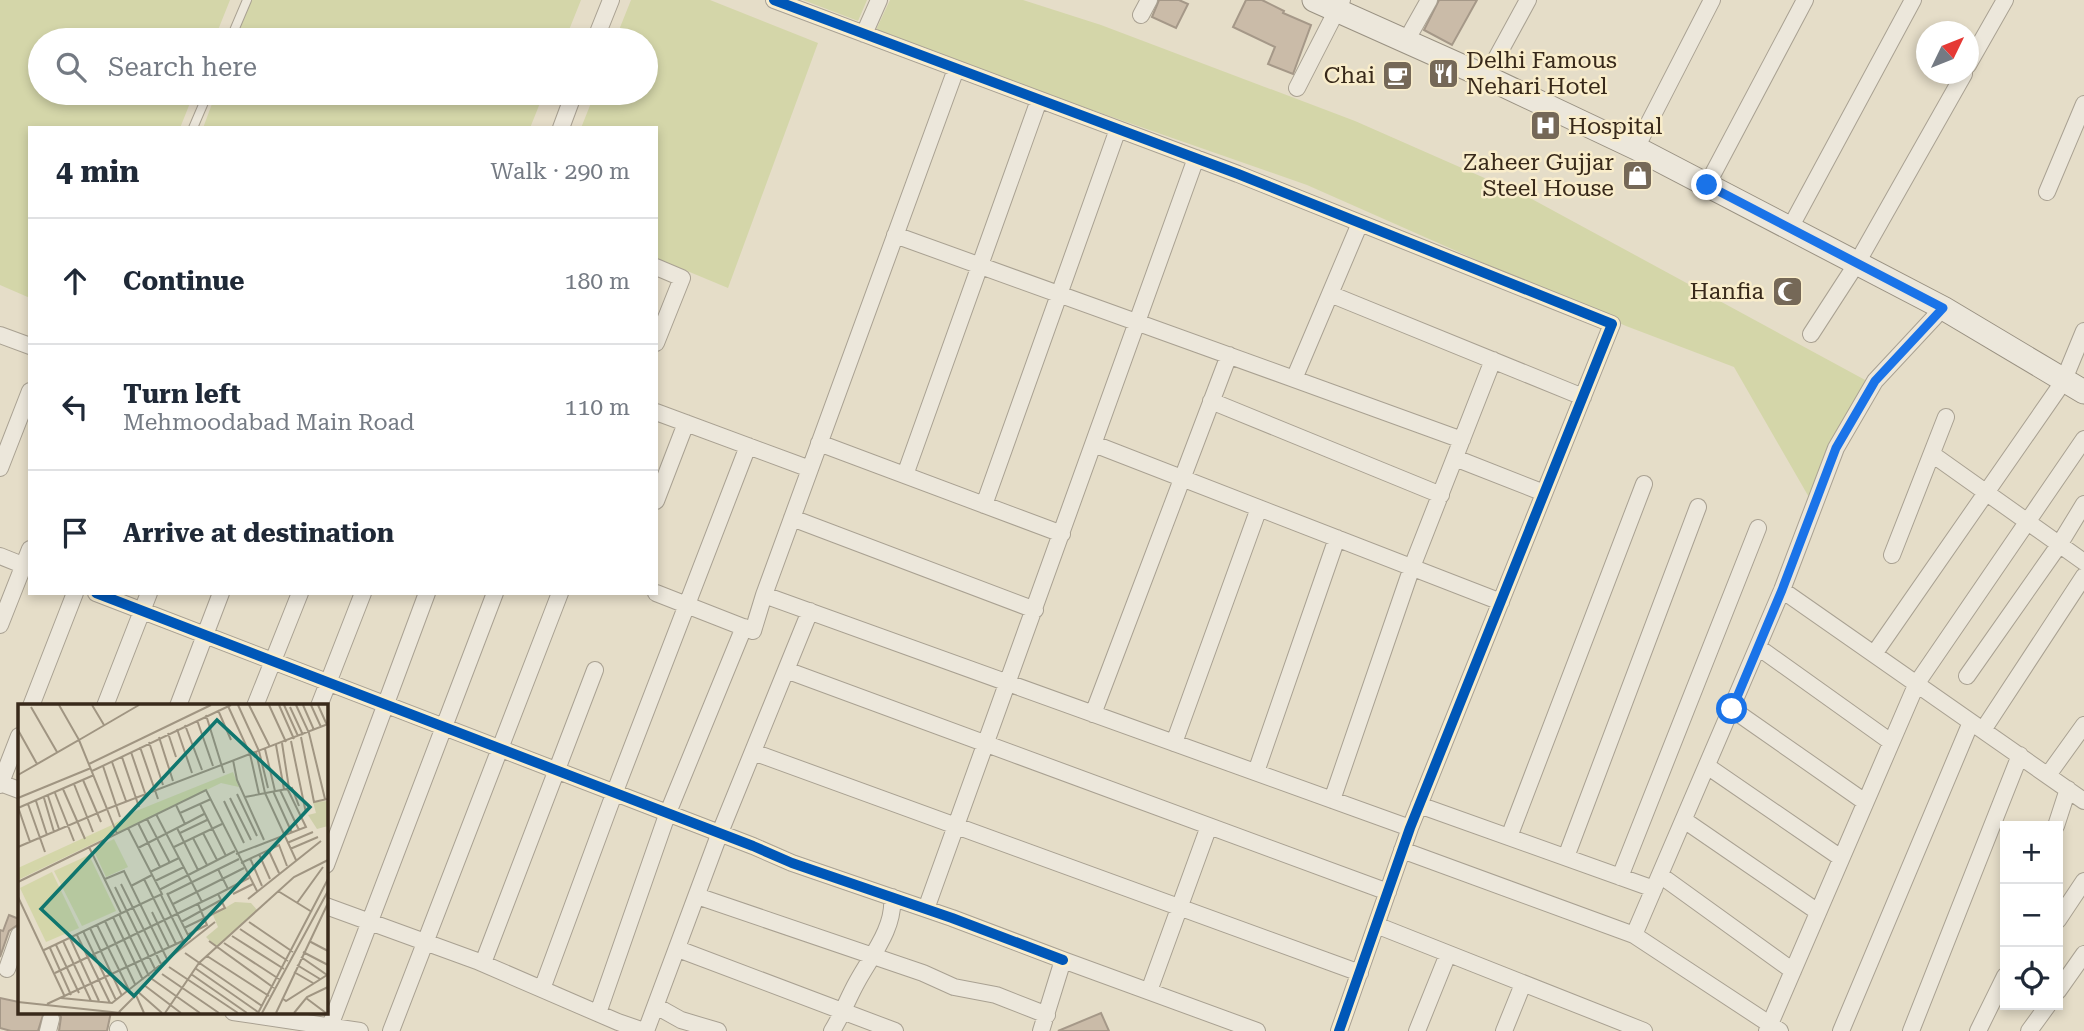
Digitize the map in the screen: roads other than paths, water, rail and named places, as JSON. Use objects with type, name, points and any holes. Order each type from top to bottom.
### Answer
[{"type":"main road","points":[[1314,0],[1340,5],[1406,41],[1636,148],[1943,308],[2063,382],[2084,392]]},
{"type":"street","points":[[600,28],[611,0]]},
{"type":"street","points":[[774,0],[1196,158],[1612,324],[1410,828],[1339,1031]]},
{"type":"street","points":[[864,34],[879,0]]},
{"type":"street","points":[[1141,15],[1149,0]]},
{"type":"street","points":[[1406,41],[1429,0]]},
{"type":"street","points":[[1486,77],[1528,0]]},
{"type":"street","points":[[1636,148],[1712,0]]},
{"type":"street","points":[[1707,185],[1805,0]]},
{"type":"street","points":[[1790,228],[1913,0]]},
{"type":"street","points":[[1979,47],[2005,0]]},
{"type":"street","points":[[1297,88],[1340,5]]},
{"type":"street","points":[[658,594],[753,631],[956,69]]},
{"type":"street","points":[[1811,334],[1857,263],[1958,84]]},
{"type":"street","points":[[905,475],[1040,100]]},
{"type":"street","points":[[2047,192],[2084,104]]},
{"type":"street","points":[[562,126],[570,105]]},
{"type":"street","points":[[984,505],[1118,129]]},
{"type":"street","points":[[926,909],[1196,158]]},
{"type":"street","points":[[1294,379],[1360,223]]},
{"type":"street","points":[[895,235],[1462,440]]},
{"type":"street","points":[[658,269],[682,278],[658,339]]},
{"type":"street","points":[[1330,293],[1583,397]]},
{"type":"street","points":[[1634,935],[1782,590],[1836,448],[1875,381],[1943,308]]},
{"type":"street","points":[[1874,654],[2063,382],[2084,331]]},
{"type":"street","points":[[0,335],[28,345]]},
{"type":"street","points":[[1093,714],[1229,355]]},
{"type":"street","points":[[1332,800],[1412,568],[1493,360]]},
{"type":"street","points":[[0,468],[28,396]]},
{"type":"street","points":[[1211,401],[1441,495]]},
{"type":"street","points":[[658,413],[810,469]]},
{"type":"street","points":[[1892,555],[1946,417]]},
{"type":"street","points":[[658,496],[686,424]]},
{"type":"street","points":[[1402,850],[1634,935],[1772,1029],[1793,971],[1917,683],[2084,439]]},
{"type":"street","points":[[819,443],[1062,534]]},
{"type":"street","points":[[1094,444],[1501,602]]},
{"type":"street","points":[[542,989],[748,446]]},
{"type":"street","points":[[1932,454],[2084,562]]},
{"type":"street","points":[[1455,458],[1544,494]]},
{"type":"street","points":[[1509,837],[1644,484]]},
{"type":"street","points":[[1967,676],[2059,545],[2084,503]]},
{"type":"street","points":[[1174,743],[1259,508]]},
{"type":"street","points":[[1566,857],[1698,508]]},
{"type":"street","points":[[792,518],[1035,610]]},
{"type":"street","points":[[1620,877],[1758,528]]},
{"type":"street","points":[[1256,772],[1337,538]]},
{"type":"street","points":[[0,556],[27,566],[0,625]]},
{"type":"street","points":[[1841,1031],[1977,726],[2084,576]]},
{"type":"street","points":[[1782,590],[2079,794],[2060,821]]},
{"type":"street","points":[[31,704],[74,595]]},
{"type":"street","points":[[101,595],[719,835],[1258,1031]]},
{"type":"street","points":[[106,704],[148,595]]},
{"type":"street","points":[[178,704],[220,595]]},
{"type":"street","points":[[255,704],[299,595]]},
{"type":"street","points":[[319,704],[362,595]]},
{"type":"street","points":[[327,862],[426,595]]},
{"type":"street","points":[[330,1026],[494,595]]},
{"type":"street","points":[[391,1031],[559,595]]},
{"type":"street","points":[[764,595],[1410,828]]},
{"type":"street","points":[[327,905],[482,963],[645,1031],[719,835],[810,611]]},
{"type":"street","points":[[598,1013],[667,815],[744,627]]},
{"type":"street","points":[[1758,647],[1891,742]]},
{"type":"street","points":[[482,963],[595,670]]},
{"type":"street","points":[[786,670],[1388,892]]},
{"type":"street","points":[[1732,709],[1865,802]]},
{"type":"street","points":[[2048,775],[2084,725]]},
{"type":"street","points":[[18,739],[0,784],[18,790]]},
{"type":"street","points":[[753,752],[1360,973]]},
{"type":"street","points":[[1911,1031],[2020,755]]},
{"type":"street","points":[[1707,766],[1841,858]]},
{"type":"street","points":[[1419,805],[1620,877],[1657,882],[1793,971]]},
{"type":"street","points":[[1684,820],[1818,912]]},
{"type":"street","points":[[1149,991],[1209,826]]},
{"type":"street","points":[[2063,912],[2084,881]]},
{"type":"street","points":[[697,897],[794,928],[874,958],[923,972],[954,987],[996,995],[1048,1015]]},
{"type":"street","points":[[832,1031],[864,970],[874,958],[893,910],[892,897]]},
{"type":"street","points":[[1376,925],[1644,1031]]},
{"type":"street","points":[[9,969],[18,938]]},
{"type":"street","points":[[678,948],[895,1031]]},
{"type":"street","points":[[1417,1031],[1448,954]]},
{"type":"street","points":[[2063,984],[2084,954]]},
{"type":"street","points":[[1041,1031],[1063,960]]},
{"type":"street","points":[[1504,1031],[1523,984]]},
{"type":"street","points":[[1978,1031],[2000,986]]},
{"type":"street","points":[[656,1006],[681,1020],[718,1031]]},
{"type":"street","points":[[2029,1031],[2044,1010]]},
{"type":"street","points":[[269,1014],[360,1031]]},
{"type":"street","points":[[1597,1031],[1603,1015]]},
{"type":"lane","points":[[235,28],[247,0]]},
{"type":"lane","points":[[194,126],[203,105]]},
{"type":"place","name":"Delhi Famous Nehari Hotel","points":[[1443,73]]},
{"type":"place","name":"Chai","points":[[1398,75]]},
{"type":"place","name":"Hospital","points":[[1545,126]]},
{"type":"place","name":"Zaheer Gujjar Steel House","points":[[1637,175]]},
{"type":"place","name":"Hanfia","points":[[1787,291]]}]
